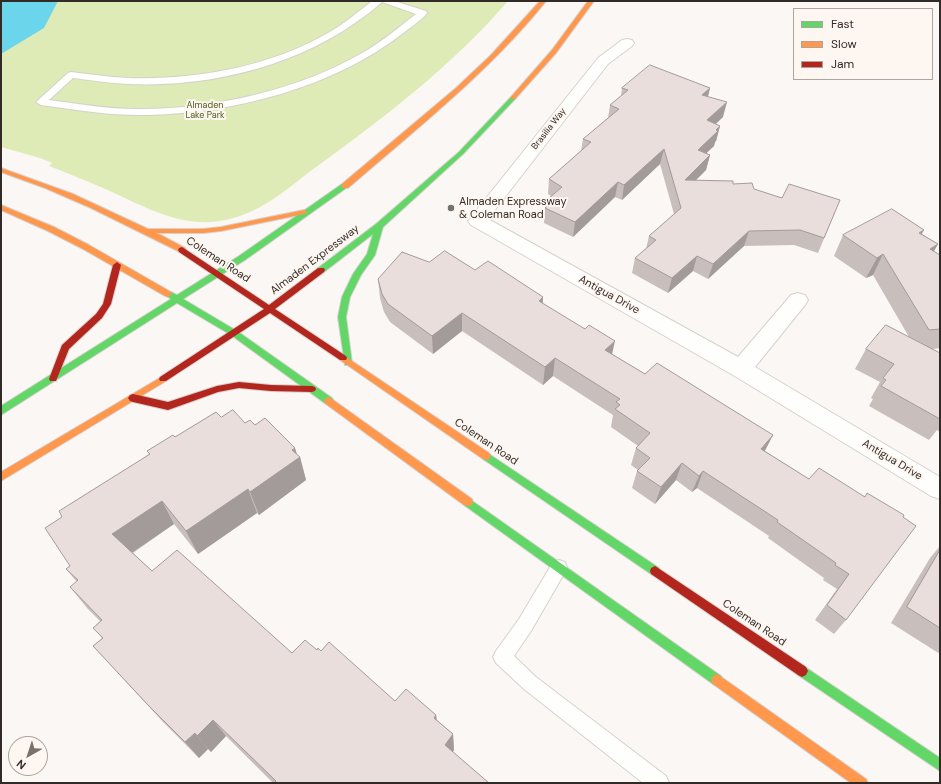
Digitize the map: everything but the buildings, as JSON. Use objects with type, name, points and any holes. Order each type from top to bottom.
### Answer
[{"type":"main road","points":[[1,411],[218,274],[311,211],[353,180],[437,108],[493,56],[543,1]]},
{"type":"main road","name":"Almaden Expressway","points":[[1,477],[210,350],[333,263],[379,226],[461,153],[538,72],[571,32],[591,1]]},
{"type":"main road","name":"Coleman Road","points":[[1,170],[33,180],[70,195],[149,231],[194,257],[940,765]]},
{"type":"main road","points":[[1,207],[86,246],[234,333],[862,783]]},
{"type":"main road","points":[[149,231],[203,231],[221,229],[259,220],[311,211]]},
{"type":"main road","points":[[348,363],[342,317],[346,297],[357,274],[371,255],[379,226]]},
{"type":"main road","points":[[53,379],[65,347],[93,321],[108,304],[117,265]]},
{"type":"main road","points":[[132,398],[168,406],[210,391],[239,385],[271,388],[312,389]]},
{"type":"street","name":"Brasilia Way","points":[[478,222],[603,61],[627,43]]},
{"type":"street","name":"Antigua Drive","points":[[478,222],[741,369],[940,489]]},
{"type":"street","points":[[741,369],[798,300]]},
{"type":"lane","points":[[378,1],[332,34],[300,51],[260,64],[213,74],[173,79],[130,81],[71,74],[41,102],[75,107],[150,112],[227,103],[276,91],[329,73],[363,56],[387,41],[423,13],[406,4],[385,1]]},
{"type":"lane","points":[[559,567],[542,592],[513,644],[502,658],[530,683],[659,783]]},
{"type":"green space","name":"Almaden Lake Park","points":[[1,1],[508,1],[465,47],[418,89],[286,190],[261,207],[246,214],[226,220],[199,222],[174,218],[162,214],[90,182],[49,166],[52,163],[40,158],[1,147]]},
{"type":"water","points":[[1,1],[58,1],[44,28],[1,54]]},
{"type":"traffic: fast","points":[[321,270],[379,226],[461,153],[513,98]]},
{"type":"traffic: fast","points":[[1,411],[242,258],[345,186]]},
{"type":"traffic: fast","points":[[348,363],[342,317],[346,297],[357,274],[371,255],[379,226]]},
{"type":"traffic: fast","points":[[168,294],[234,333],[329,401]]},
{"type":"traffic: fast","points":[[486,456],[655,571]]},
{"type":"traffic: fast","points":[[468,502],[717,680]]},
{"type":"traffic: fast","points":[[802,671],[940,765]]},
{"type":"traffic: slow","points":[[345,186],[458,89],[493,56],[543,1]]},
{"type":"traffic: slow","points":[[513,98],[554,51],[591,1]]},
{"type":"traffic: slow","points":[[1,170],[48,187],[93,206],[182,250]]},
{"type":"traffic: slow","points":[[1,207],[51,229],[86,247],[168,294]]},
{"type":"traffic: slow","points":[[149,231],[203,231],[221,229],[304,212]]},
{"type":"traffic: slow","points":[[343,358],[486,456]]},
{"type":"traffic: slow","points":[[1,477],[163,379]]},
{"type":"traffic: slow","points":[[329,401],[468,502]]},
{"type":"traffic: slow","points":[[717,680],[862,783]]},
{"type":"traffic: jam","points":[[182,250],[343,358]]},
{"type":"traffic: jam","points":[[53,379],[65,347],[99,316],[107,304],[117,265]]},
{"type":"traffic: jam","points":[[163,379],[244,327],[321,270]]},
{"type":"traffic: jam","points":[[133,398],[168,406],[217,389],[239,385],[271,388],[312,389]]},
{"type":"traffic: jam","points":[[655,571],[802,671]]},
{"type":"place","name":"Almaden Expressway & Coleman Road","points":[[451,208]]}]
